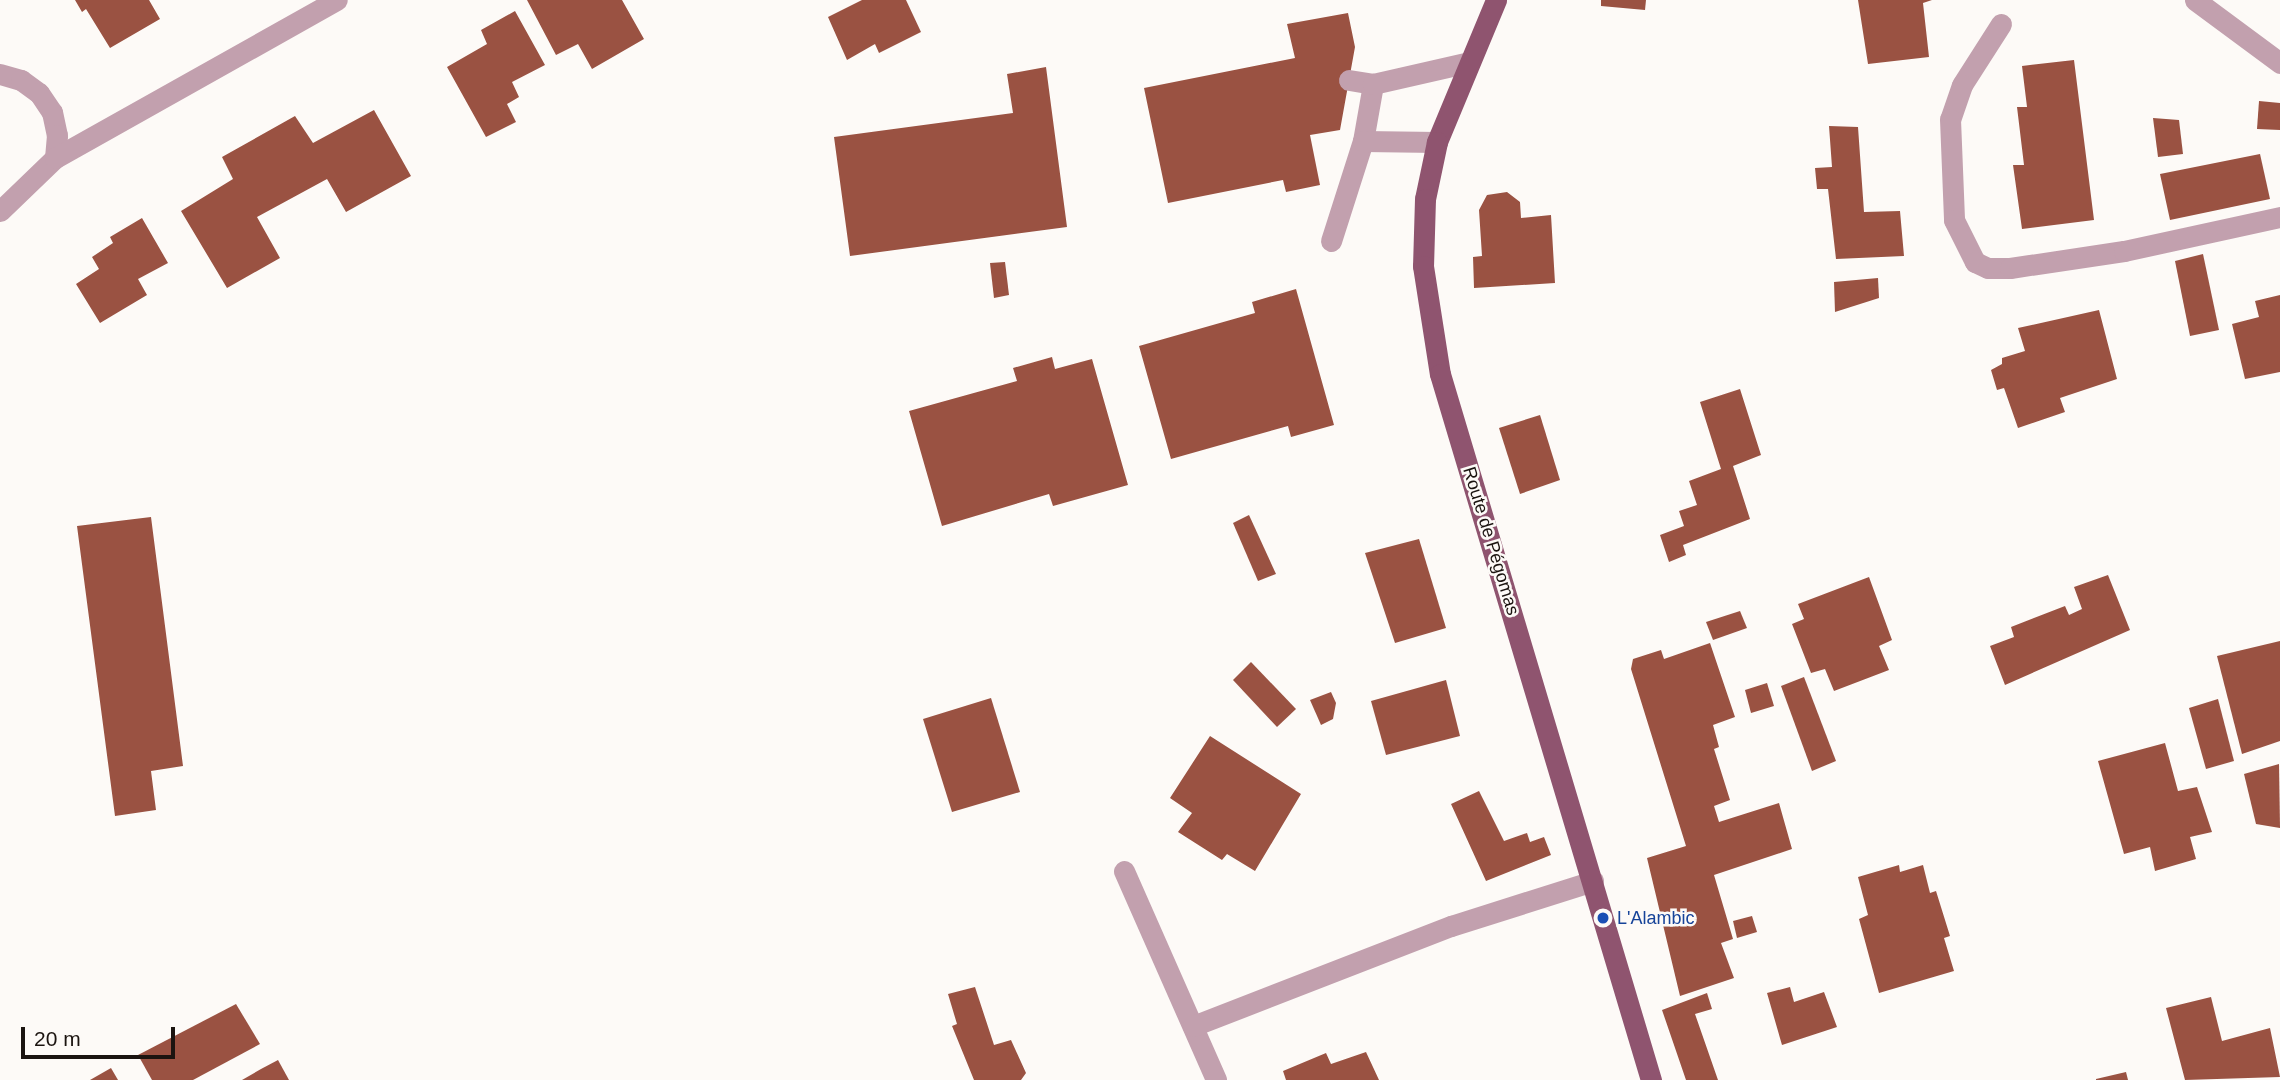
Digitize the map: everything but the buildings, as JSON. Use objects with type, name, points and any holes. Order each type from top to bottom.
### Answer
[{"type":"main road","name":"Route de Pégomas","points":[[1496,0],[1437,142],[1425,199],[1423,266],[1440,374],[1651,1080]]},
{"type":"street","points":[[2,207],[55,158],[337,0]]},
{"type":"street","points":[[2195,0],[2280,63]]},
{"type":"street","points":[[2001,24],[1962,85],[1950,119],[1954,220],[1975,262],[1988,268],[2010,268],[2124,251],[2280,217]]},
{"type":"street","points":[[1349,80],[1373,83],[1470,62]]},
{"type":"street","points":[[0,74],[21,80],[39,93],[52,112],[57,135],[55,158]]},
{"type":"street","points":[[1331,241],[1363,141],[1373,83]]},
{"type":"street","points":[[1363,141],[1437,142]]},
{"type":"street","points":[[1124,871],[1216,1080]]},
{"type":"street","points":[[1194,1026],[1451,926],[1593,881]]},
{"type":"place","name":"L'Alambic","points":[[1603,918]]}]
